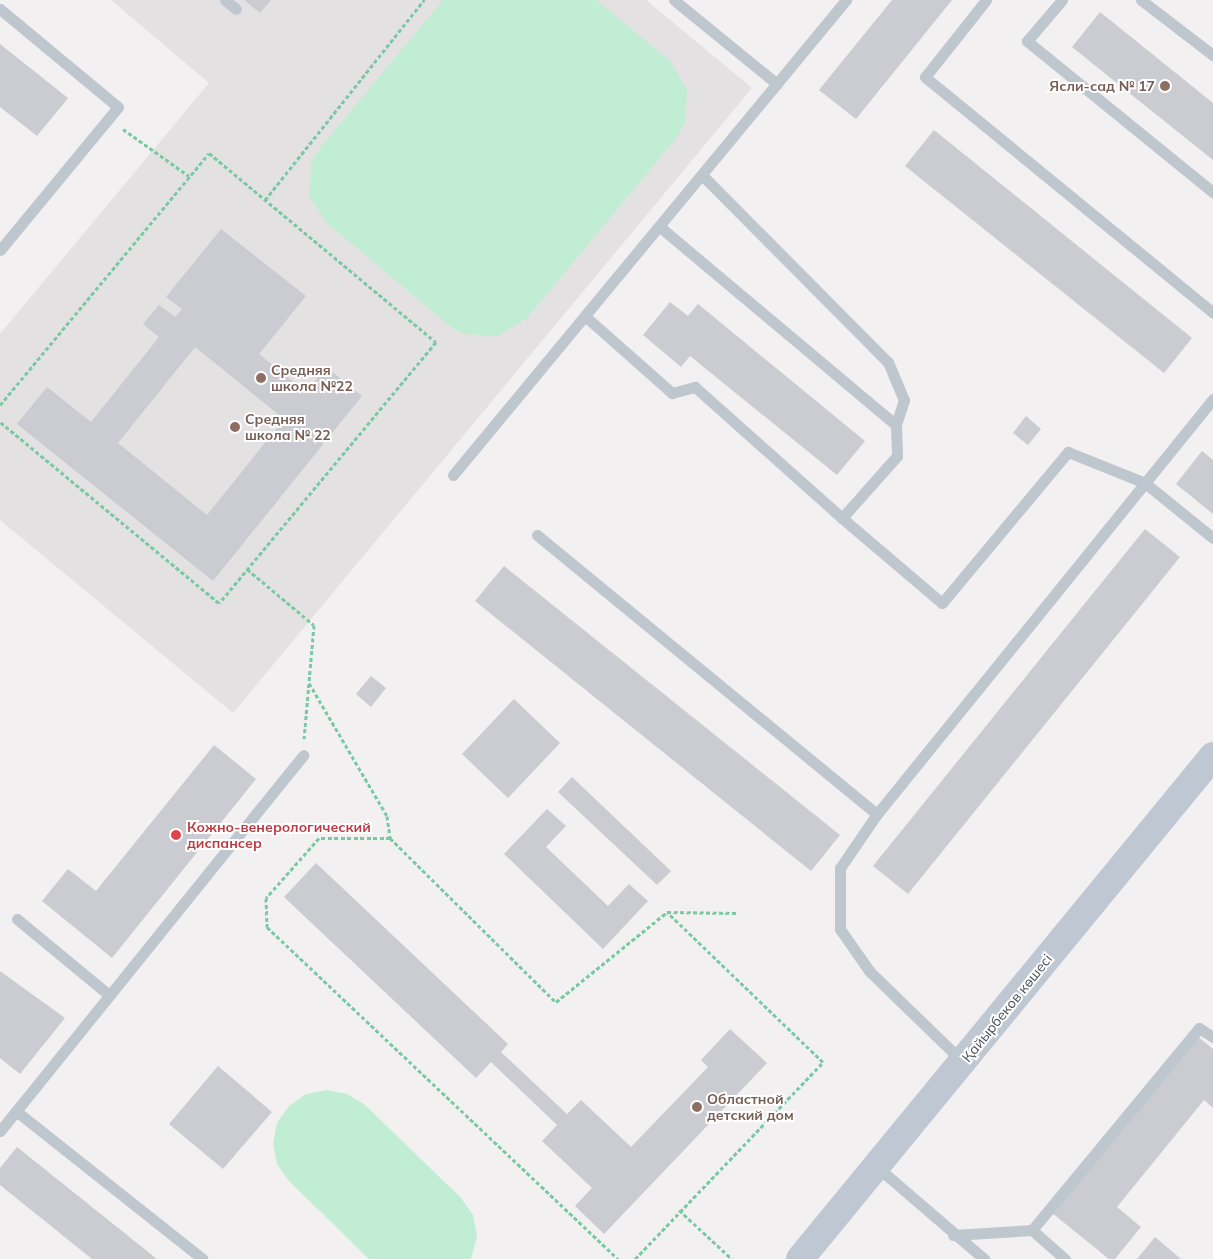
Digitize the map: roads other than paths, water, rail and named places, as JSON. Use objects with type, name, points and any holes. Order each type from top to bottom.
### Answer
[{"type":"main road","name":"Қайырбеков көшесі","points":[[800,1259],[1213,756]]},
{"type":"lane","points":[[225,0],[236,9]]},
{"type":"lane","points":[[674,0],[777,84]]},
{"type":"lane","points":[[453,475],[586,317],[846,0]]},
{"type":"lane","points":[[986,0],[925,77],[1213,313]]},
{"type":"lane","points":[[1062,0],[1027,41],[1213,192]]},
{"type":"lane","points":[[1141,0],[1213,55]]},
{"type":"lane","points":[[0,9],[118,107],[0,250]]},
{"type":"lane","points":[[702,175],[888,362],[904,400],[896,425],[897,456],[842,518]]},
{"type":"lane","points":[[660,227],[896,425]]},
{"type":"lane","points":[[586,317],[672,393],[695,386],[842,518],[942,602],[1068,452],[1145,483],[1213,538]]},
{"type":"lane","points":[[963,1061],[870,972],[840,929],[840,868],[877,814],[1213,399]]},
{"type":"lane","points":[[537,535],[877,814]]},
{"type":"lane","points":[[0,1130],[303,755]]},
{"type":"lane","points":[[17,919],[109,995]]},
{"type":"lane","points":[[1032,1230],[1199,1028],[1213,1037]]},
{"type":"lane","points":[[16,1111],[203,1259]]},
{"type":"lane","points":[[876,1166],[953,1235],[984,1259]]},
{"type":"lane","points":[[953,1235],[1032,1230],[1065,1259]]},
{"type":"place","name":"Ясли-сад № 17","points":[[1165,86]]},
{"type":"place","name":"Средняя школа №22","points":[[261,378]]},
{"type":"place","name":"Средняя школа № 22","points":[[235,427]]},
{"type":"place","name":"Кожно-венерологический диспансер","points":[[176,835]]},
{"type":"place","name":"Областной детский дом","points":[[697,1107]]}]
